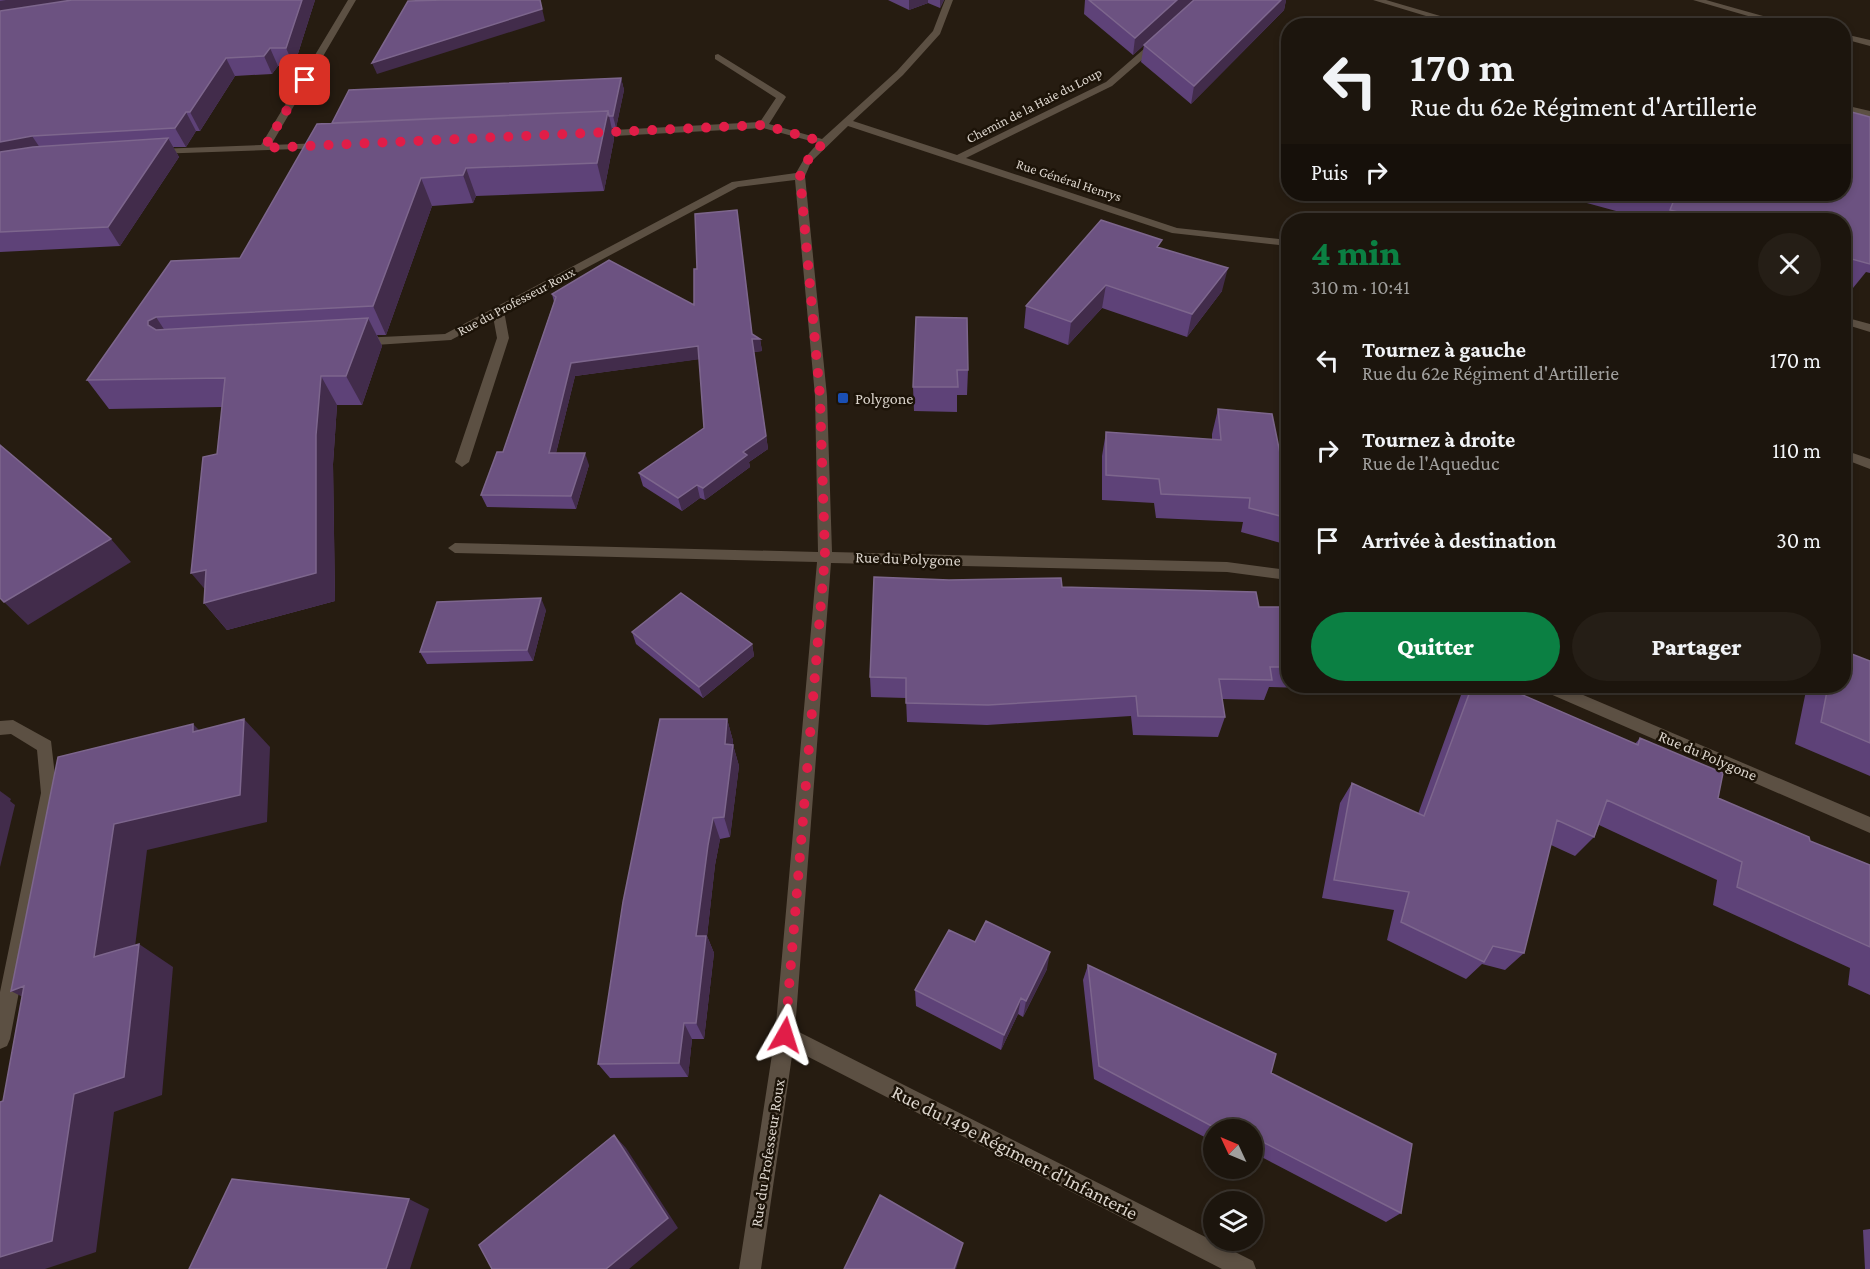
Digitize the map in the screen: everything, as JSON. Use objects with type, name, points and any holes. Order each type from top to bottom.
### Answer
[{"type":"street","points":[[264,148],[352,0]]},
{"type":"street","points":[[800,176],[807,161],[824,142],[900,73],[937,32],[949,0]]},
{"type":"street","points":[[1377,0],[1441,18]]},
{"type":"street","points":[[1697,0],[1765,18]]},
{"type":"street","name":"Chemin de la Haie du Loup","points":[[957,159],[1109,84],[1167,33]]},
{"type":"street","points":[[1851,39],[1870,44]]},
{"type":"street","points":[[718,57],[781,97],[763,125]]},
{"type":"street","points":[[1851,110],[1870,114]]},
{"type":"street","name":"Rue Général Henrys","points":[[846,122],[1176,231],[1281,242]]},
{"type":"street","points":[[589,135],[763,125],[824,142]]},
{"type":"street","points":[[144,153],[334,146]]},
{"type":"street","name":"Rue du Professeur Roux","points":[[353,343],[447,337],[736,184],[800,176],[820,396],[825,555],[785,1035],[750,1269]]},
{"type":"street","points":[[462,462],[502,338],[498,311]]},
{"type":"street","points":[[1851,323],[1870,328]]},
{"type":"street","points":[[1851,457],[1870,464]]},
{"type":"street","name":"Rue du Polygone","points":[[455,548],[825,555],[1227,567],[1281,574]]},
{"type":"street","name":"Rue du Polygone","points":[[1563,693],[1870,825]]},
{"type":"street","points":[[0,728],[14,727],[45,746],[49,793],[0,1038]]},
{"type":"street","name":"Rue du 149e Régiment d'Infanterie","points":[[785,1035],[1245,1269]]},
{"type":"building","points":[[72,0],[302,0],[286,48],[270,48],[264,56],[226,58],[190,112],[186,112],[175,128],[32,136],[0,142],[0,11]]},
{"type":"building","points":[[540,0],[542,9],[372,63],[408,1]]},
{"type":"building","points":[[1089,0],[1177,0],[1135,38]]},
{"type":"building","points":[[1194,0],[1281,0],[1194,86],[1144,45]]},
{"type":"building","points":[[621,78],[613,116],[609,116],[608,111],[332,123],[349,90]]},
{"type":"building","points":[[608,111],[597,163],[466,168],[463,175],[421,178],[373,306],[156,317],[148,321],[148,325],[156,330],[368,318],[346,376],[321,376],[316,435],[316,573],[204,603],[206,570],[191,573],[203,457],[217,454],[225,378],[87,380],[171,261],[240,258],[317,124]]},
{"type":"building","points":[[1851,112],[1870,117],[1870,264],[1851,259],[1851,213],[1682,213],[1670,210],[1674,201],[1851,201]]},
{"type":"building","points":[[168,138],[108,227],[0,232],[0,152],[33,147]]},
{"type":"building","points":[[737,210],[752,334],[760,339],[752,339],[766,436],[743,452],[747,455],[703,488],[697,485],[678,498],[639,473],[704,428],[698,346],[571,363],[549,453],[585,453],[571,496],[481,495],[497,452],[503,452],[556,297],[552,294],[609,260],[694,305],[694,269],[697,269],[695,214]]},
{"type":"building","points":[[1101,220],[1162,240],[1157,247],[1228,268],[1192,314],[1106,285],[1071,322],[1026,306]]},
{"type":"building","points":[[916,317],[967,318],[968,370],[957,370],[958,387],[913,387]]},
{"type":"building","points":[[1218,409],[1272,414],[1281,458],[1281,516],[1249,508],[1250,498],[1161,494],[1159,479],[1106,475],[1106,432],[1221,440]]},
{"type":"building","points":[[0,445],[111,539],[4,602],[0,598]]},
{"type":"building","points":[[874,577],[949,580],[1061,578],[1062,587],[1256,592],[1259,607],[1281,607],[1281,667],[1270,667],[1272,680],[1219,679],[1225,717],[1138,716],[1136,696],[988,705],[906,703],[906,678],[870,677]]},
{"type":"building","points":[[681,593],[752,644],[699,687],[632,632]]},
{"type":"building","points":[[541,598],[527,650],[420,652],[437,602]]},
{"type":"building","points":[[1851,654],[1870,661],[1870,743],[1821,722],[1827,693],[1851,693]]},
{"type":"building","points":[[1469,693],[1518,693],[1638,745],[1640,738],[1723,773],[1718,798],[1809,837],[1810,841],[1870,865],[1870,947],[1737,887],[1742,862],[1607,800],[1594,837],[1557,820],[1524,953],[1493,946],[1484,962],[1401,922],[1409,892],[1334,880],[1352,783],[1424,816]]},
{"type":"building","points":[[244,719],[240,795],[114,824],[94,957],[139,944],[124,1077],[74,1094],[52,1241],[0,1257],[0,1102],[3,1101],[24,986],[11,991],[58,757],[193,724],[193,732]]},
{"type":"building","points":[[660,719],[727,719],[725,744],[733,745],[724,817],[713,818],[708,845],[696,936],[706,936],[696,1023],[684,1023],[679,1063],[598,1064],[623,902]]},
{"type":"building","points":[[986,921],[1050,952],[1026,1001],[1021,998],[1004,1035],[915,990],[949,930],[975,942]]},
{"type":"building","points":[[1088,965],[1276,1054],[1271,1073],[1412,1144],[1401,1213],[1263,1142],[1263,1119],[1203,1119],[1203,1121],[1099,1066]]},
{"type":"building","points":[[614,1135],[668,1218],[606,1269],[492,1269],[479,1245]]},
{"type":"building","points":[[232,1179],[409,1199],[386,1269],[189,1269]]},
{"type":"building","points":[[880,1195],[963,1243],[954,1269],[844,1269]]},
{"type":"place","name":"Polygone","points":[[843,398]]},
{"type":"route","points":[[305,80],[264,148],[530,138],[763,125],[824,142],[807,161],[800,176],[820,396],[825,555],[785,1035]]}]
